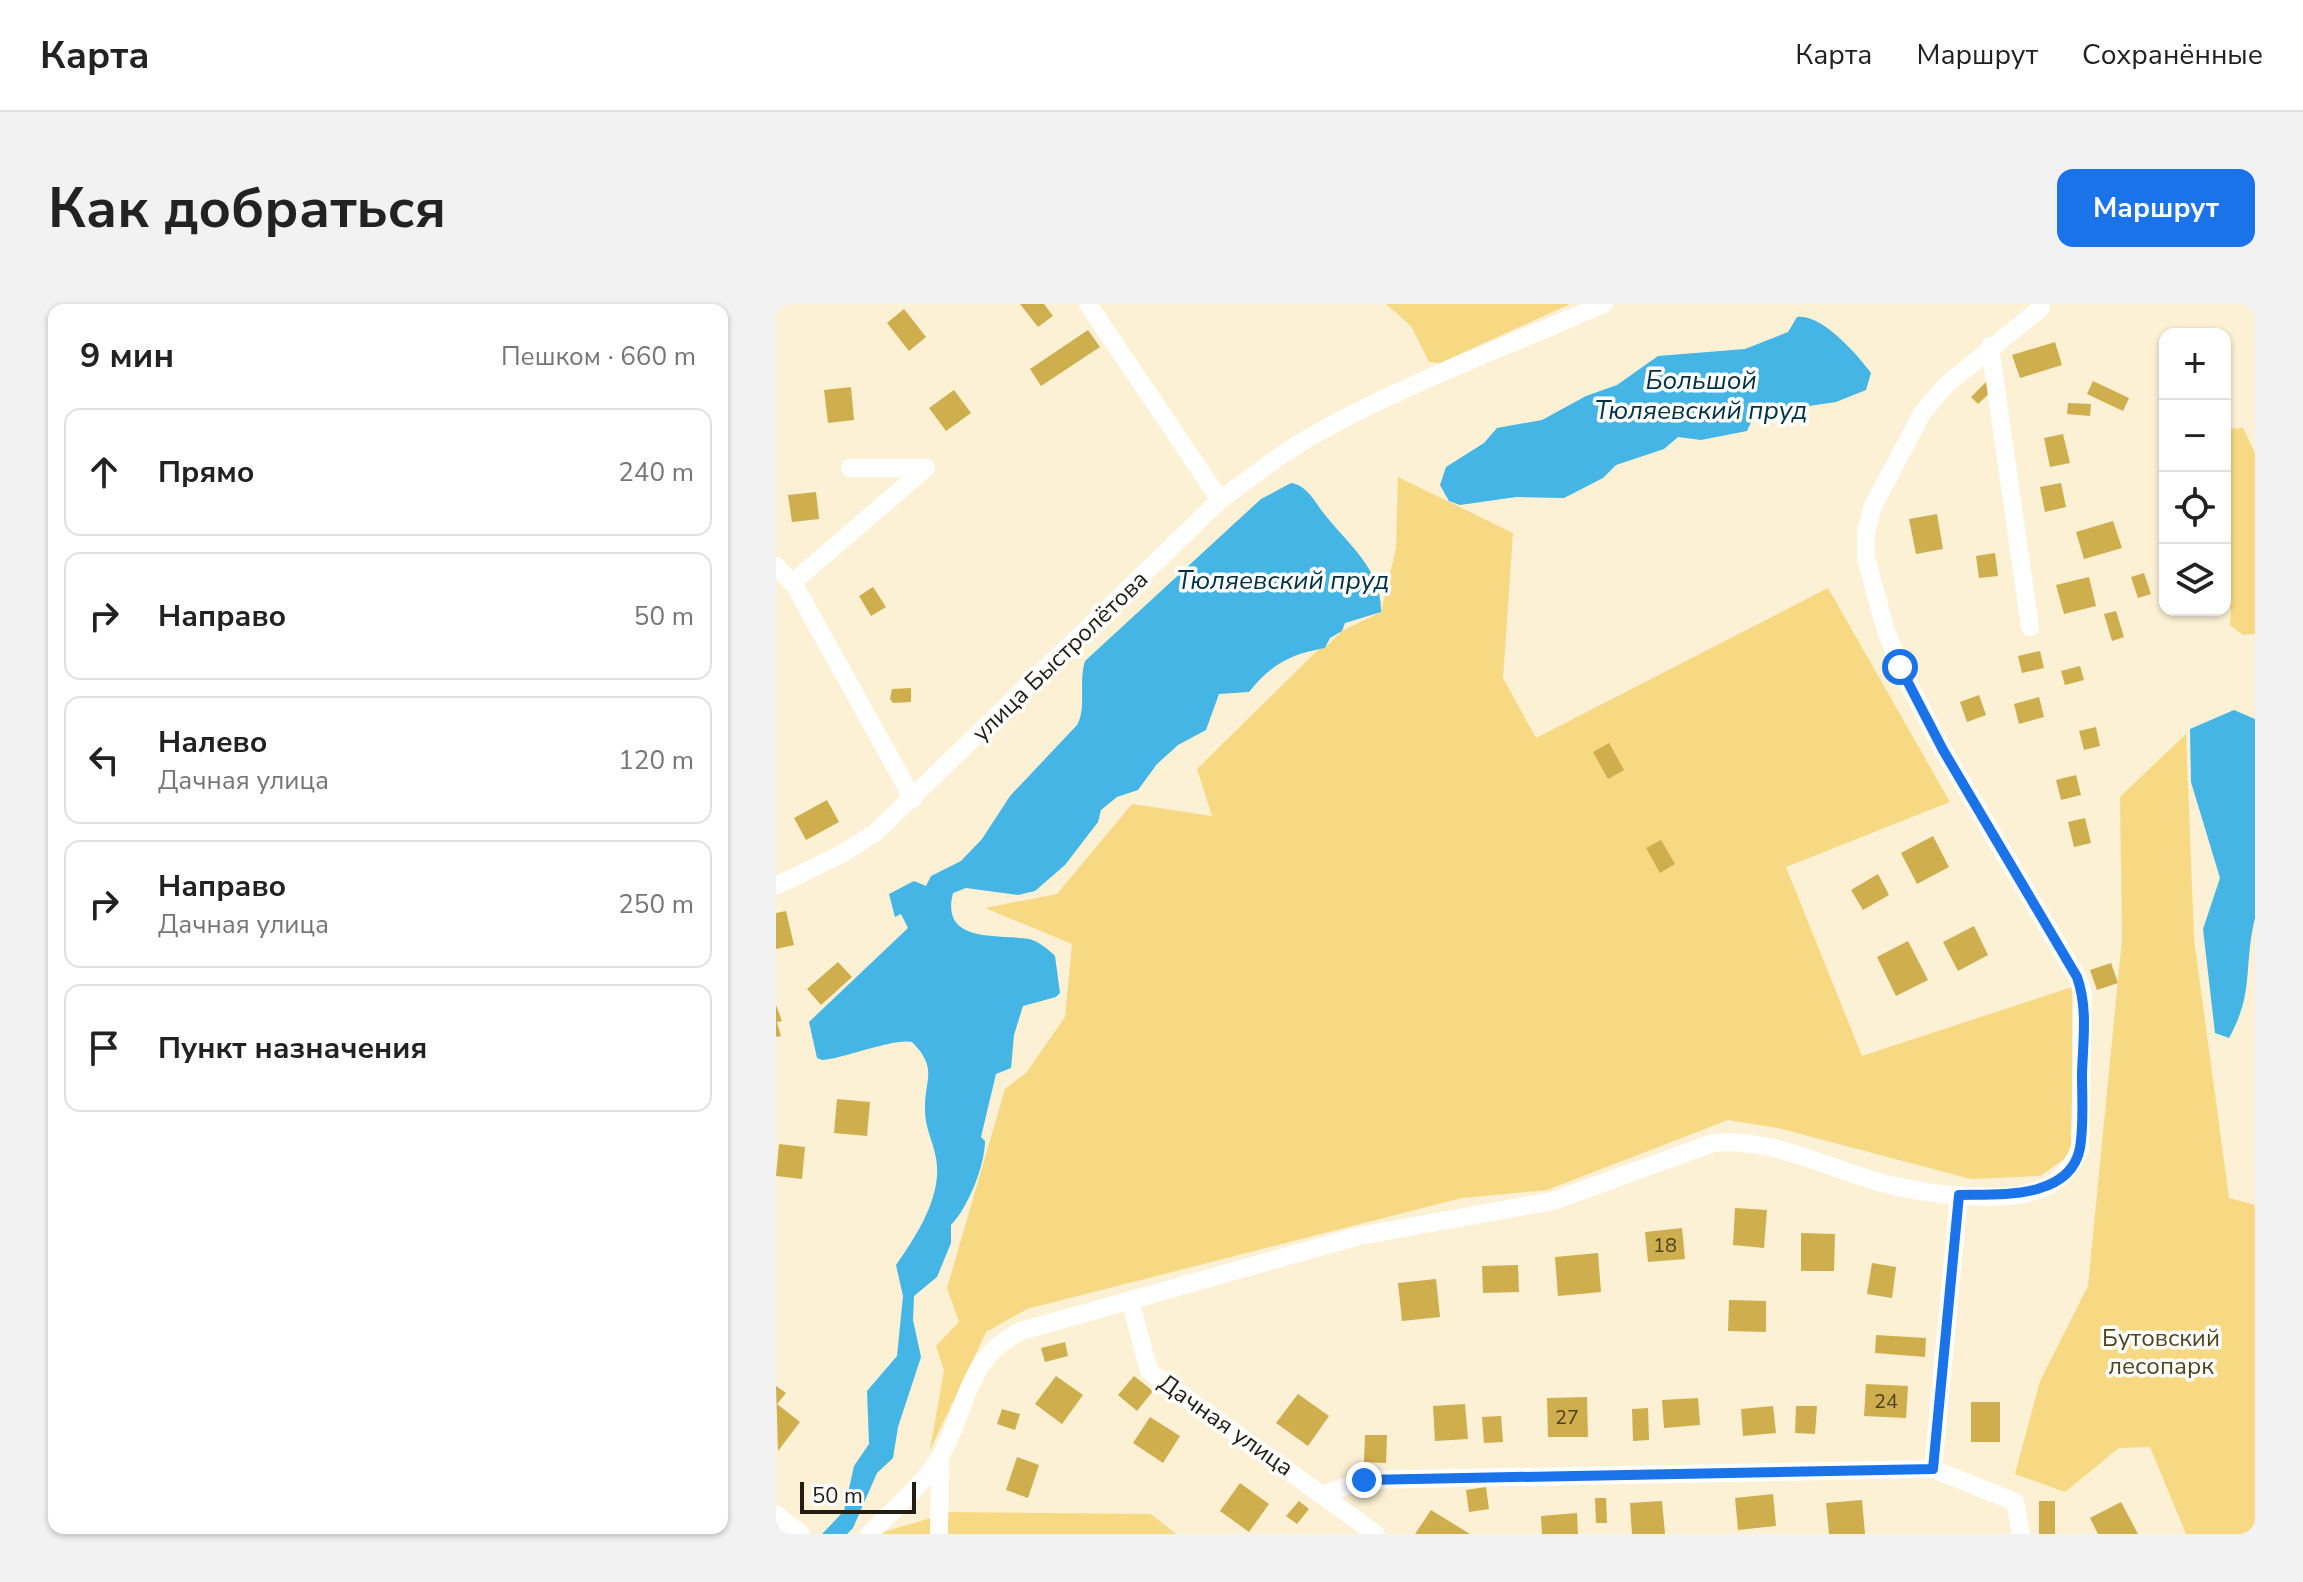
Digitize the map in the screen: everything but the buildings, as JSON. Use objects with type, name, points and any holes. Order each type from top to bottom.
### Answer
[{"type":"street","points":[[1088,304],[1220,500]]},
{"type":"street","name":"улица Быстролётова","points":[[776,886],[842,854],[876,832],[1220,500],[1305,440],[1435,378],[1604,304]]},
{"type":"street","points":[[869,1534],[923,1479],[940,1456],[983,1358],[999,1342],[1021,1331],[1359,1236],[1553,1201],[1713,1143],[1736,1140],[1763,1145],[1881,1183],[1959,1195],[2018,1194],[2047,1186],[2069,1171],[2080,1150],[2081,1135],[2084,1012],[2077,977],[1943,750],[1900,667],[1866,558],[1866,533],[1872,508],[1923,412],[1947,384],[2040,305]]},
{"type":"street","points":[[1990,346],[2030,627]]},
{"type":"street","points":[[792,583],[926,468],[850,468]]},
{"type":"street","points":[[776,566],[792,583],[913,799]]},
{"type":"street","points":[[1933,1469],[1959,1195]]},
{"type":"street","name":"Дачная улица","points":[[1130,1300],[1149,1371],[1325,1494],[1376,1534]]},
{"type":"street","points":[[939,1534],[940,1456]]},
{"type":"street","points":[[1325,1494],[1364,1480],[1933,1469],[2015,1502],[2021,1534]]},
{"type":"street","points":[[776,1514],[801,1534]]},
{"type":"green space","points":[[1386,304],[1570,304],[1440,363],[1429,362],[1411,326]]},
{"type":"green space","points":[[2243,428],[2255,453],[2255,634],[2243,635],[2230,625],[2231,429]]},
{"type":"green space","points":[[1398,477],[1513,533],[1503,678],[1536,738],[1828,588],[1950,802],[1786,867],[1862,1056],[2072,987],[2072,1142],[2066,1158],[2040,1176],[1971,1179],[1778,1128],[1728,1120],[1547,1190],[1462,1198],[1027,1309],[986,1332],[930,1450],[944,1370],[936,1346],[959,1322],[947,1288],[1005,1089],[1027,1072],[1065,1017],[1072,944],[985,908],[1057,894],[1132,804],[1212,816],[1197,769],[1318,650],[1325,648],[1342,631],[1381,612],[1396,548]]},
{"type":"green space","name":"Бутовский лесопарк","points":[[2186,734],[2194,939],[2229,1198],[2255,1205],[2255,1534],[2186,1534],[2150,1447],[2119,1448],[2065,1492],[2015,1474],[2040,1381],[2088,1286],[2122,939],[2120,797]]},
{"type":"green space","points":[[951,1512],[1151,1514],[1176,1534],[877,1534]]},
{"type":"water","name":"Большой Тюляевский пруд","points":[[1797,317],[1807,318],[1828,328],[1848,346],[1871,373],[1866,390],[1836,402],[1755,414],[1747,431],[1701,440],[1678,437],[1664,449],[1616,465],[1603,478],[1564,498],[1516,497],[1460,505],[1449,501],[1440,485],[1446,467],[1484,443],[1497,428],[1542,420],[1586,396],[1617,385],[1658,356],[1745,349],[1788,332]]},
{"type":"water","name":"Тюляевский пруд","points":[[1291,483],[1309,494],[1361,557],[1376,582],[1381,612],[1345,623],[1342,631],[1330,638],[1325,648],[1282,662],[1265,674],[1249,692],[1219,694],[1206,730],[1178,745],[1157,764],[1138,790],[1117,797],[1101,810],[1098,822],[1065,865],[1035,891],[1018,895],[966,888],[953,893],[951,909],[955,921],[963,929],[988,936],[1029,939],[1052,953],[1060,993],[1056,997],[1023,1006],[1014,1035],[1011,1068],[996,1074],[981,1137],[985,1141],[982,1162],[974,1186],[951,1225],[951,1243],[937,1277],[914,1296],[913,1320],[921,1357],[898,1427],[893,1458],[877,1473],[853,1528],[847,1534],[822,1534],[844,1511],[854,1466],[869,1444],[867,1391],[897,1356],[903,1296],[896,1265],[926,1214],[936,1186],[937,1172],[925,1117],[928,1067],[920,1051],[912,1042],[904,1042],[822,1060],[817,1058],[809,1022],[908,928],[901,914],[895,917],[889,894],[914,881],[926,886],[931,876],[961,861],[982,839],[1010,796],[1077,725],[1085,661],[1261,499]]},
{"type":"water","points":[[2234,710],[2255,719],[2255,918],[2242,1006],[2229,1038],[2215,1033],[2203,929],[2220,878],[2191,782],[2190,729]]},
{"type":"route","points":[[1364,1480],[1933,1469],[1959,1195],[2018,1194],[2047,1186],[2069,1171],[2080,1150],[2084,1012],[2083,993],[2077,977],[1943,750],[1900,667]]}]
